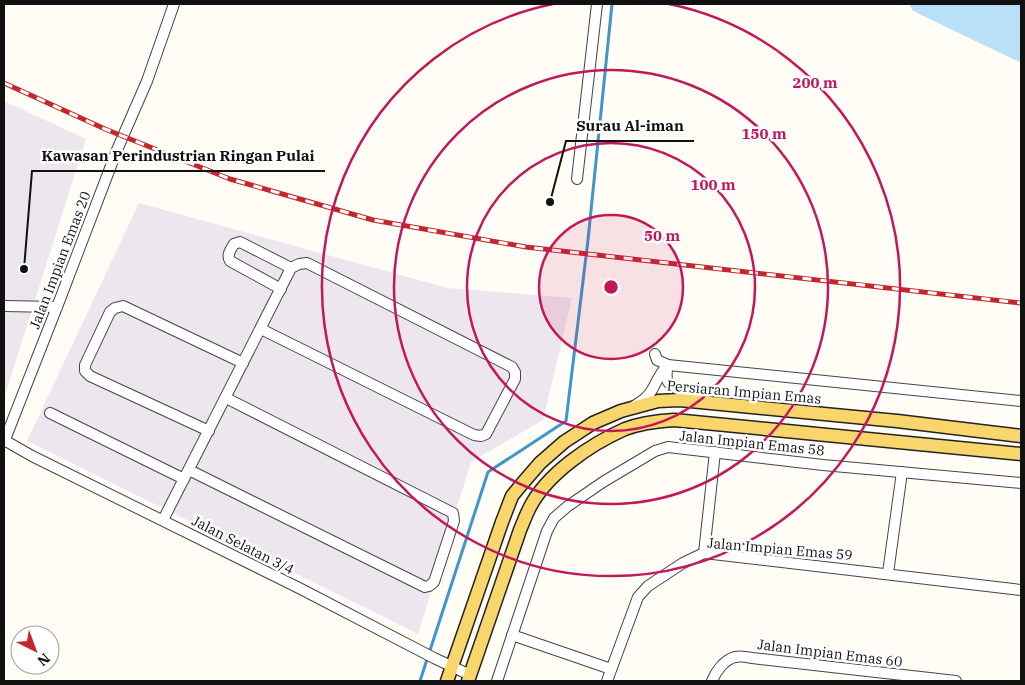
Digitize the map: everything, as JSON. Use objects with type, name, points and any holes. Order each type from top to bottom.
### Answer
[{"type":"main road","name":"Persiaran Impian Emas","points":[[447,681],[512,496],[540,463],[564,442],[593,423],[620,411],[658,400],[680,400],[897,421],[1021,436]]},
{"type":"main road","points":[[469,678],[520,530],[530,508],[552,477],[570,462],[596,444],[626,429],[642,424],[674,420],[1021,454]]},
{"type":"street","name":"Jalan Impian Emas 20","points":[[4,441],[116,150],[147,81],[174,4]]},
{"type":"street","points":[[577,179],[597,4]]},
{"type":"street","points":[[281,289],[230,261],[228,255],[234,244],[240,242],[291,268]]},
{"type":"street","points":[[163,520],[226,398],[260,329],[281,289],[291,268],[299,264],[307,263],[512,367],[516,372],[515,379],[486,434],[481,436],[474,435],[260,329]]},
{"type":"street","points":[[4,306],[57,307]]},
{"type":"street","points":[[209,431],[90,376],[85,370],[85,365],[110,312],[123,306],[243,363]]},
{"type":"street","points":[[655,354],[657,360],[668,365],[1021,401]]},
{"type":"street","points":[[668,365],[666,373],[668,381],[672,386],[716,404]]},
{"type":"street","points":[[632,408],[641,402],[652,390],[662,371],[668,365]]},
{"type":"street","points":[[50,413],[425,587],[434,582],[454,521],[453,513],[226,398]]},
{"type":"street","name":"Jalan Selatan 3/4","points":[[4,441],[452,667],[469,678]]},
{"type":"street","name":"Jalan Impian Emas 58","points":[[497,681],[547,531],[554,518],[603,482],[655,451],[668,447],[823,465],[1021,483]]},
{"type":"street","points":[[704,553],[715,452]]},
{"type":"street","points":[[888,573],[902,472]]},
{"type":"street","name":"Jalan Impian Emas 59","points":[[607,681],[610,668],[638,597],[648,586],[682,563],[704,553],[1021,590]]},
{"type":"street","points":[[512,635],[610,668]]},
{"type":"street","name":"Jalan Impian Emas 60","points":[[712,681],[715,672],[725,662],[735,657],[881,677],[956,681]]},
{"type":"shaded area","points":[[4,101],[86,139],[4,398]]},
{"type":"shaded area","points":[[139,203],[448,288],[572,298],[543,420],[471,462],[418,634],[27,441]]},
{"type":"water","points":[[919,4],[1021,4],[1021,53]]},
{"type":"waterway","points":[[420,681],[488,472],[566,421],[588,240],[612,4]]},
{"type":"waterway","points":[[919,4],[1021,53]]},
{"type":"railway","points":[[4,83],[105,129],[230,179],[373,220],[526,247],[1021,303]]},
{"type":"place","name":"Surau Al-iman","points":[[550,202]]},
{"type":"place","name":"Kawasan Perindustrian Ringan Pulai","points":[[24,269]]}]
